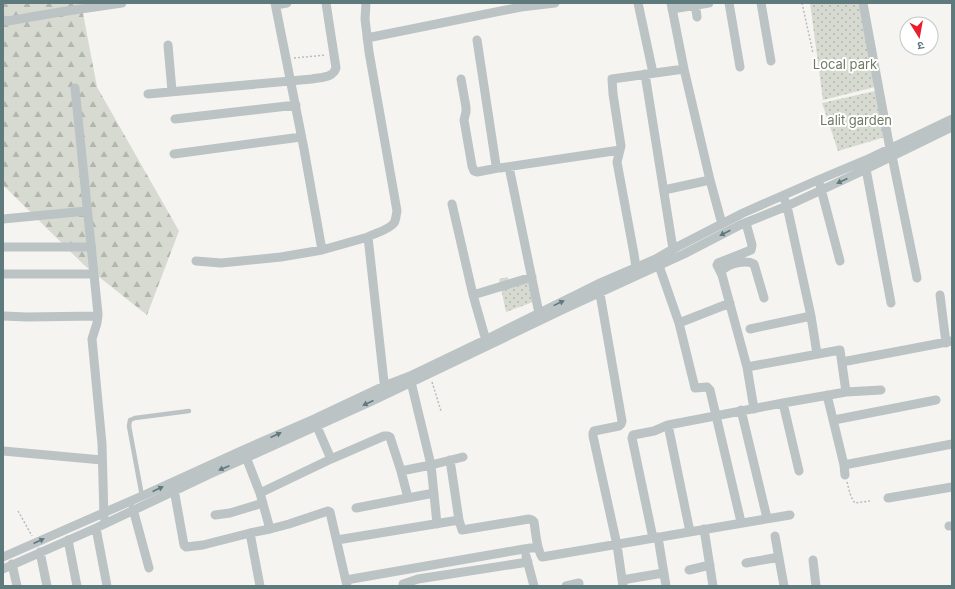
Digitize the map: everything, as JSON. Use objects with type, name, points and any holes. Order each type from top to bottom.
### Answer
[{"type":"street","points":[[3,20],[8,21],[101,4],[122,3]]},
{"type":"street","points":[[287,3],[276,4],[322,250]]},
{"type":"street","points":[[148,94],[312,79],[331,75],[334,73],[336,68],[326,3]]},
{"type":"street","points":[[196,261],[221,263],[281,257],[322,250],[368,237],[393,225],[396,219],[397,211],[370,60],[365,18],[368,3]]},
{"type":"street","points":[[367,38],[521,7],[555,3]]},
{"type":"street","points":[[638,3],[673,249]]},
{"type":"street","points":[[708,3],[672,6],[684,69],[722,224]]},
{"type":"street","points":[[729,3],[740,67]]},
{"type":"street","points":[[761,3],[772,61]]},
{"type":"street","points":[[863,3],[891,152],[917,278]]},
{"type":"street","points":[[695,4],[697,17]]},
{"type":"street","points":[[477,40],[496,166],[498,168]]},
{"type":"street","points":[[168,45],[172,92]]},
{"type":"street","points":[[636,268],[617,162],[621,146],[612,79],[684,69]]},
{"type":"street","points":[[461,79],[466,107],[464,120],[474,171],[477,172],[620,150]]},
{"type":"street","points":[[75,88],[98,316],[92,338],[102,444],[103,513],[100,526],[107,586]]},
{"type":"street","points":[[175,119],[296,105]]},
{"type":"street","points":[[599,288],[636,268],[658,263],[673,249],[744,213],[866,160],[891,152],[951,124]]},
{"type":"street","points":[[174,154],[302,137]]},
{"type":"street","points":[[3,557],[142,496],[245,454],[316,422],[385,390],[410,376],[486,342],[599,288],[787,206],[866,169],[891,152]]},
{"type":"street","points":[[509,167],[540,316]]},
{"type":"street","points":[[866,169],[891,303]]},
{"type":"street","points":[[664,190],[710,180]]},
{"type":"street","points":[[818,180],[840,261]]},
{"type":"street","points":[[783,196],[787,206],[817,354]]},
{"type":"street","points":[[452,204],[473,295],[486,342]]},
{"type":"street","points":[[3,220],[87,211]]},
{"type":"street","points":[[746,223],[752,245],[751,250],[718,263],[717,265],[722,275],[747,367],[754,408]]},
{"type":"street","points":[[368,237],[385,390]]},
{"type":"street","points":[[3,247],[91,247]]},
{"type":"street","points":[[720,270],[729,265],[749,262],[753,263],[755,265],[764,298]]},
{"type":"street","points":[[658,263],[679,323],[695,388],[707,387],[710,389],[741,522]]},
{"type":"street","points":[[3,274],[94,274]]},
{"type":"street","points":[[473,295],[532,277]]},
{"type":"street","points":[[599,288],[622,421],[619,426],[594,431],[593,436],[617,544],[623,583],[663,572]]},
{"type":"street","points":[[842,362],[949,342],[940,296]]},
{"type":"street","points":[[679,323],[730,303]]},
{"type":"street","points":[[3,316],[98,316]]},
{"type":"street","points":[[750,329],[810,316]]},
{"type":"street","points":[[385,390],[411,382],[429,374],[486,342]]},
{"type":"street","points":[[747,367],[840,350],[846,392]]},
{"type":"street","points":[[411,382],[431,465],[437,524]]},
{"type":"street","points":[[666,586],[632,436],[635,434],[654,431],[668,425],[742,410],[846,392],[881,390]]},
{"type":"street","points":[[827,395],[834,420],[845,475]]},
{"type":"street","points":[[834,420],[936,400]]},
{"type":"street","points":[[783,403],[799,471]]},
{"type":"street","points":[[742,410],[767,518]]},
{"type":"street","points":[[316,422],[331,459]]},
{"type":"street","points":[[668,425],[690,532]]},
{"type":"street","points":[[260,493],[331,459],[384,436],[388,436],[390,437],[401,471],[408,498]]},
{"type":"street","points":[[844,465],[952,444]]},
{"type":"street","points":[[3,451],[102,460]]},
{"type":"street","points":[[3,569],[100,526],[133,509],[154,501],[210,474],[245,454]]},
{"type":"street","points":[[245,454],[260,493],[270,529]]},
{"type":"street","points":[[401,471],[463,457]]},
{"type":"street","points":[[450,460],[461,529],[463,530],[529,519],[532,520],[534,522],[538,547],[541,556],[543,557],[741,522],[790,515]]},
{"type":"street","points":[[888,498],[952,487]]},
{"type":"street","points":[[173,491],[184,545],[186,547],[203,545],[250,532],[270,529],[329,511],[331,513],[347,583],[401,571],[538,547]]},
{"type":"street","points":[[356,508],[434,493]]},
{"type":"street","points":[[215,515],[230,513],[263,504]]},
{"type":"street","points":[[133,509],[149,568]]},
{"type":"street","points":[[337,540],[459,520]]},
{"type":"street","points":[[704,529],[713,586]]},
{"type":"street","points":[[250,532],[260,586]]},
{"type":"street","points":[[775,536],[784,586]]},
{"type":"street","points":[[68,540],[77,586]]},
{"type":"street","points":[[524,549],[534,586]]},
{"type":"street","points":[[40,552],[47,586]]},
{"type":"street","points":[[746,563],[779,557]]},
{"type":"street","points":[[813,560],[816,586]]},
{"type":"street","points":[[401,571],[403,585],[418,579],[528,562]]},
{"type":"street","points":[[12,564],[17,586]]},
{"type":"street","points":[[689,570],[710,565]]},
{"type":"street","points":[[566,586],[579,583],[579,586]]},
{"type":"lane","points":[[142,496],[129,426],[130,420],[135,418],[189,411]]},
{"type":"path","points":[[802,3],[813,53]]},
{"type":"path","points":[[293,58],[334,54]]},
{"type":"path","points":[[429,374],[441,411]]},
{"type":"path","points":[[845,475],[853,502],[870,501]]},
{"type":"path","points":[[18,511],[35,543]]},
{"type":"green space","points":[[3,3],[81,3],[97,87],[179,231],[147,315],[84,265],[3,185]]},
{"type":"green space","name":"Local park","points":[[810,3],[860,3],[875,87],[823,100]]},
{"type":"green space","name":"Lalit garden","points":[[875,91],[885,137],[838,151],[822,103]]},
{"type":"green space","points":[[508,277],[509,283],[527,278],[533,302],[506,312],[499,279]]}]
